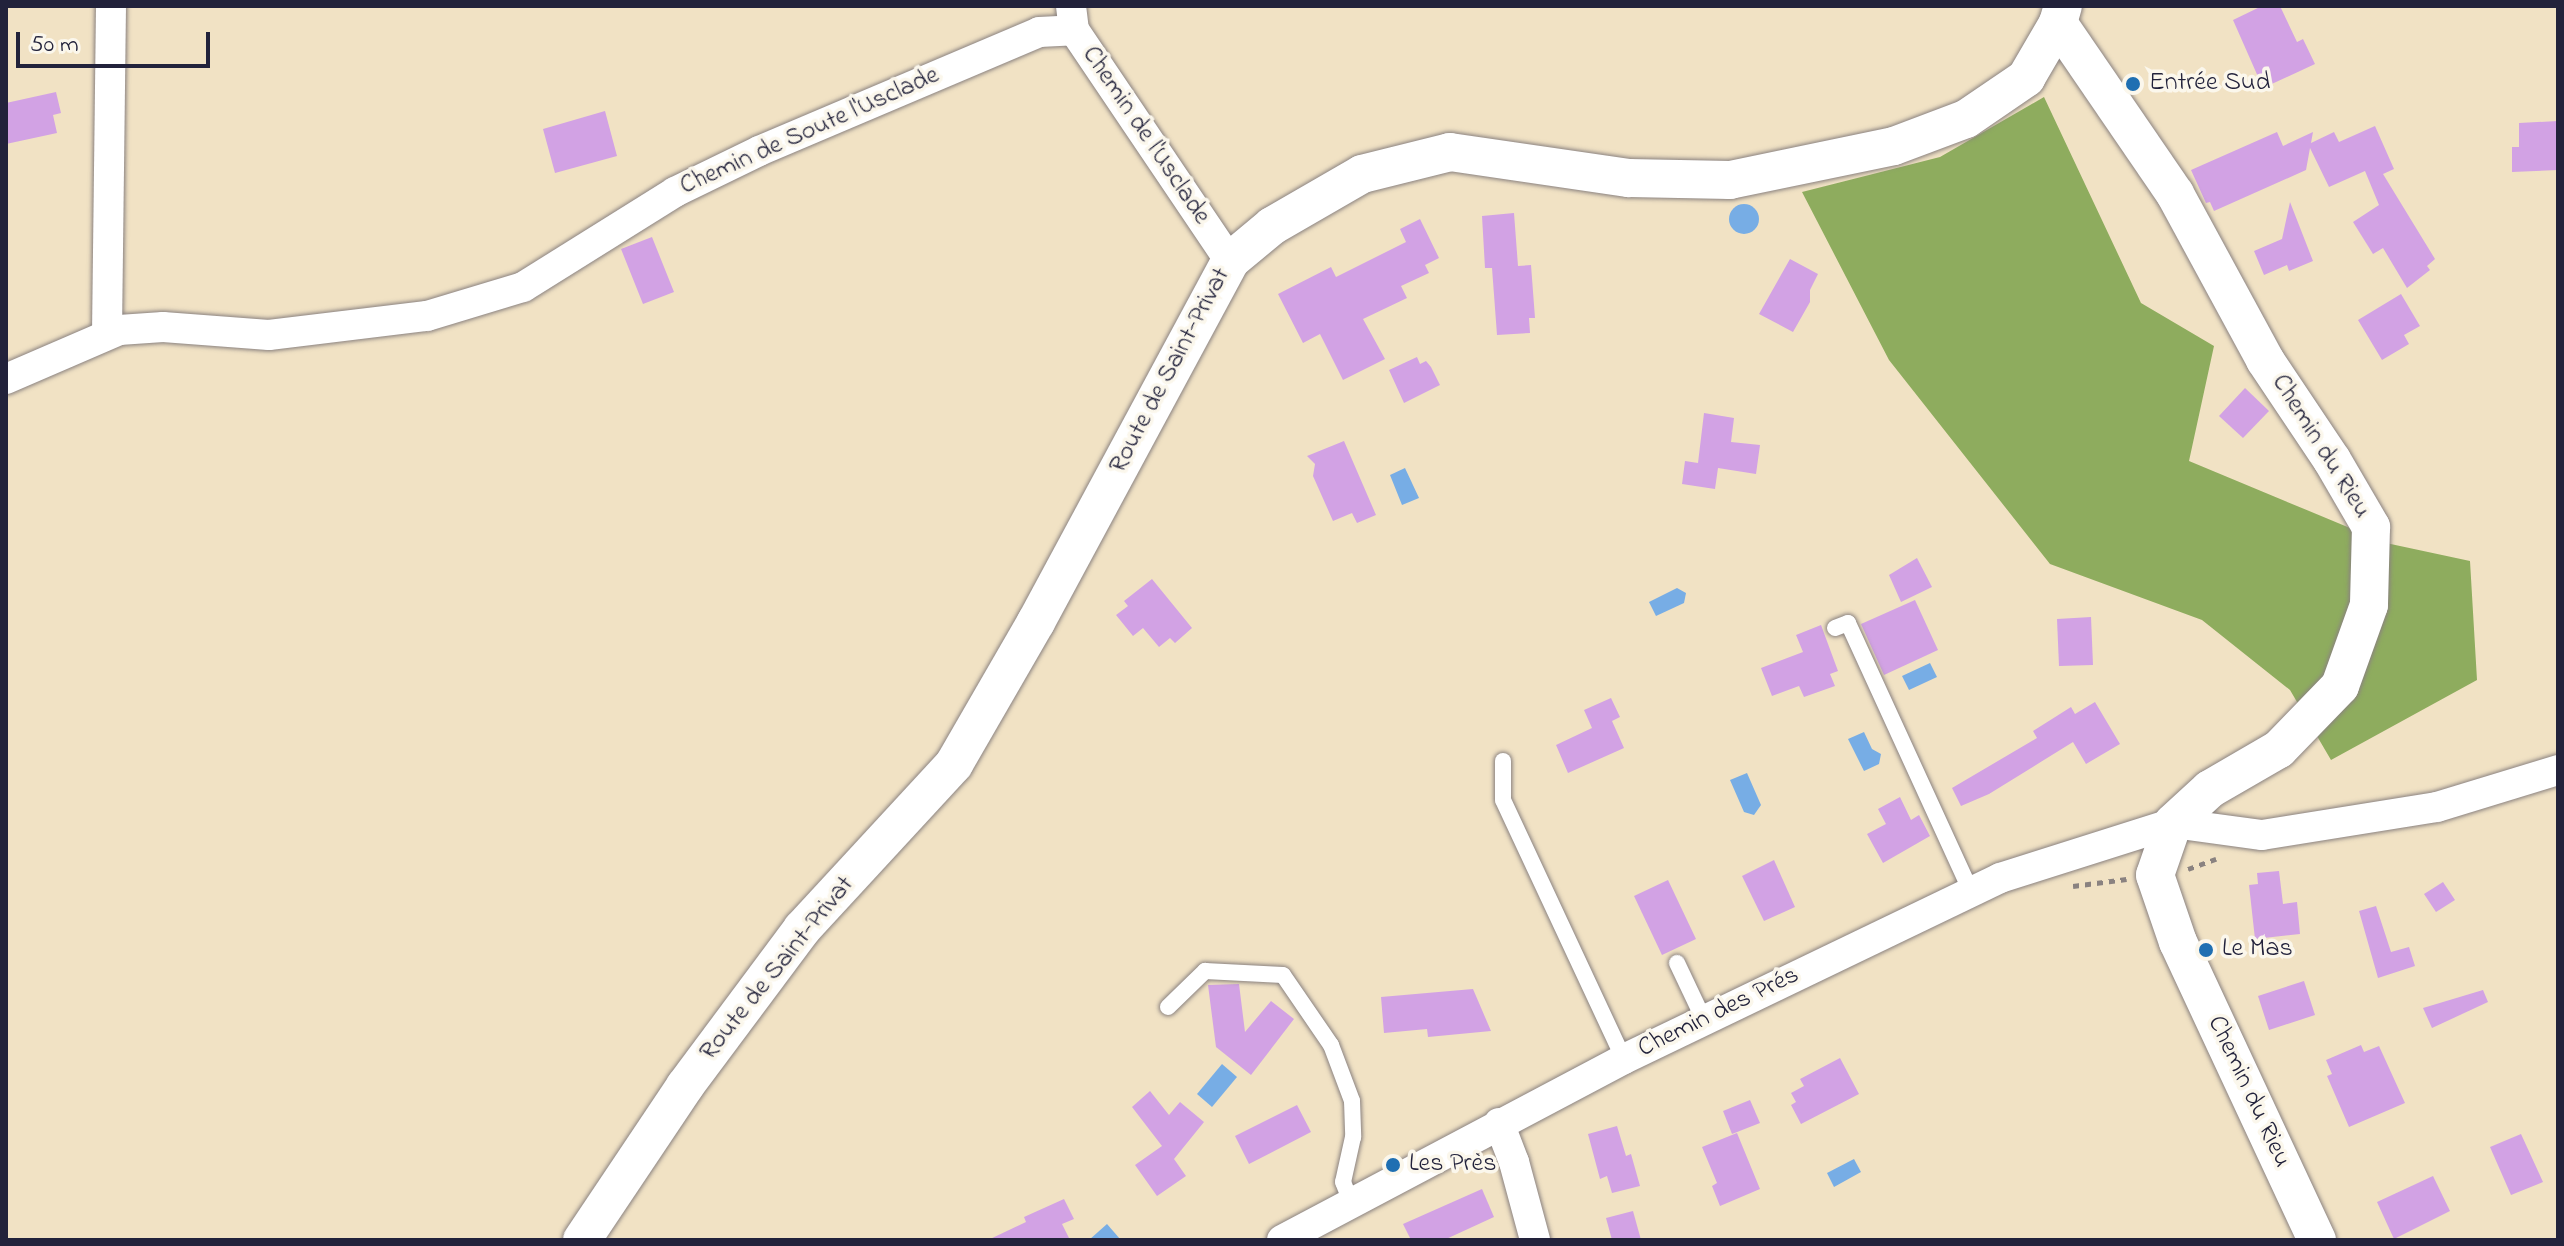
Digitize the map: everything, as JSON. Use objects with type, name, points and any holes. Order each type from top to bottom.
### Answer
[{"type":"street","points":[[107,333],[111,6]]},
{"type":"street","name":"Route de Saint-Privat","points":[[582,1240],[685,1086],[802,929],[954,764],[1036,622],[1230,261],[1272,226],[1362,174],[1450,152],[1629,178],[1730,180],[1894,146],[1966,119],[2026,78],[2060,14]]},
{"type":"street","name":"Chemin du Rieu","points":[[2060,14],[2175,194],[2265,360],[2332,460],[2371,527],[2369,605],[2340,686],[2279,749],[2210,789],[2173,823],[2155,875],[2178,942],[2317,1240]]},
{"type":"street","name":"Chemin de Soute l'Usclade","points":[[6,379],[107,333],[163,327],[269,335],[427,316],[523,287],[675,192],[759,151],[1072,18]]},
{"type":"street","name":"Chemin de l'Usclade","points":[[1072,18],[1230,261]]},
{"type":"street","points":[[2173,823],[2262,835],[2437,807],[2558,770]]},
{"type":"street","name":"Chemin des Prés","points":[[1297,1237],[1351,1202],[1624,1059],[2000,878],[2173,823]]},
{"type":"street","points":[[1499,1123],[1514,1162],[1535,1240]]},
{"type":"lane","points":[[1835,628],[1848,623],[1971,892]]},
{"type":"lane","points":[[1503,761],[1503,800],[1624,1059]]},
{"type":"lane","points":[[1677,963],[1704,1020]]},
{"type":"lane","points":[[1168,1007],[1205,971],[1283,975],[1331,1045],[1352,1101],[1353,1137],[1343,1182],[1351,1202]]},
{"type":"path","points":[[2062,887],[2155,875],[2227,857]]},
{"type":"green space","points":[[2044,97],[2141,303],[2214,346],[2189,461],[2386,543],[2470,561],[2477,680],[2331,760],[2290,690],[2202,620],[2050,564],[1889,360],[1802,192],[1940,157]]},
{"type":"water","points":[[1744,204],[1755,208],[1759,219],[1755,230],[1744,234],[1733,230],[1729,219],[1733,208]]},
{"type":"water","points":[[1405,468],[1419,498],[1402,505],[1390,475]]},
{"type":"water","points":[[1677,588],[1686,593],[1684,603],[1656,616],[1649,602]]},
{"type":"water","points":[[1930,663],[1937,677],[1909,690],[1902,676]]},
{"type":"water","points":[[1864,732],[1872,749],[1881,754],[1879,764],[1864,771],[1848,739]]},
{"type":"water","points":[[1747,773],[1761,805],[1754,815],[1744,812],[1730,780]]},
{"type":"water","points":[[1222,1064],[1237,1077],[1212,1107],[1197,1094]]},
{"type":"water","points":[[1854,1159],[1861,1172],[1834,1187],[1827,1173]]},
{"type":"water","points":[[1107,1224],[1120,1239],[1089,1240]]},
{"type":"building","points":[[2262,6],[2280,6],[2297,42],[2303,39],[2315,64],[2263,88],[2233,20]]},
{"type":"building","points":[[56,92],[61,113],[53,115],[57,133],[6,144],[6,103]]},
{"type":"building","points":[[605,111],[617,156],[555,173],[543,129]]},
{"type":"building","points":[[2558,121],[2558,170],[2512,172],[2512,147],[2519,147],[2519,123]]},
{"type":"building","points":[[2375,126],[2394,169],[2383,174],[2435,259],[2427,266],[2430,270],[2407,288],[2383,248],[2373,254],[2353,222],[2379,205],[2365,171],[2329,187],[2310,148],[2306,170],[2214,211],[2210,202],[2206,203],[2191,170],[2277,132],[2283,146],[2313,132],[2311,143],[2334,132],[2339,142]]},
{"type":"building","points":[[2290,202],[2313,261],[2289,271],[2287,265],[2264,275],[2254,251],[2282,239]]},
{"type":"building","points":[[1514,213],[1518,266],[1531,265],[1535,318],[1529,318],[1530,333],[1497,335],[1492,268],[1485,268],[1482,216]]},
{"type":"building","points":[[1420,219],[1439,258],[1425,265],[1429,273],[1401,286],[1407,298],[1363,319],[1385,359],[1343,380],[1320,334],[1303,343],[1278,294],[1331,267],[1336,277],[1406,242],[1400,229]]},
{"type":"building","points":[[652,237],[674,292],[643,304],[621,249]]},
{"type":"building","points":[[1790,259],[1818,274],[1810,290],[1810,302],[1793,332],[1759,314]]},
{"type":"building","points":[[2401,294],[2420,326],[2404,335],[2409,344],[2382,360],[2358,320]]},
{"type":"building","points":[[1417,357],[1420,364],[1426,361],[1431,367],[1440,385],[1404,403],[1389,370]]},
{"type":"building","points":[[2245,388],[2269,411],[2243,438],[2219,416]]},
{"type":"building","points":[[1704,413],[1734,418],[1731,442],[1760,445],[1756,474],[1718,468],[1715,489],[1682,484],[1685,461],[1698,463]]},
{"type":"building","points":[[1344,441],[1376,515],[1357,523],[1352,513],[1333,521],[1313,476],[1315,464],[1307,456]]},
{"type":"building","points":[[1917,558],[1932,587],[1901,602],[1889,575]]},
{"type":"building","points":[[1152,579],[1192,628],[1175,643],[1170,638],[1159,647],[1143,628],[1133,636],[1116,615],[1128,606],[1124,601]]},
{"type":"building","points":[[1915,600],[1938,650],[1884,675],[1861,624]]},
{"type":"building","points":[[2091,617],[2093,665],[2059,666],[2057,619]]},
{"type":"building","points":[[1821,625],[1838,671],[1830,674],[1835,686],[1804,697],[1799,686],[1772,696],[1761,668],[1803,652],[1796,635]]},
{"type":"building","points":[[1611,698],[1620,717],[1612,721],[1624,748],[1568,773],[1556,745],[1592,728],[1584,710]]},
{"type":"building","points":[[2095,702],[2120,744],[2086,764],[2073,742],[1989,794],[1961,806],[1952,788],[2037,738],[2033,731],[2071,707],[2075,714]]},
{"type":"building","points":[[1900,797],[1911,820],[1919,815],[1930,836],[1883,863],[1867,834],[1886,824],[1878,809]]},
{"type":"building","points":[[1774,860],[1795,907],[1764,921],[1742,876]]},
{"type":"building","points":[[2279,871],[2283,904],[2297,902],[2300,934],[2255,939],[2249,885],[2258,884],[2257,873]]},
{"type":"building","points":[[1668,880],[1696,939],[1662,955],[1634,896]]},
{"type":"building","points":[[2443,882],[2455,900],[2436,912],[2424,894]]},
{"type":"building","points":[[2376,906],[2391,952],[2409,947],[2415,966],[2378,978],[2359,911]]},
{"type":"building","points":[[2304,981],[2315,1015],[2269,1030],[2258,996]]},
{"type":"building","points":[[1239,984],[1245,1032],[1271,1001],[1294,1019],[1251,1075],[1216,1047],[1208,985]]},
{"type":"building","points":[[1473,989],[1491,1031],[1428,1037],[1427,1029],[1384,1033],[1381,997]]},
{"type":"building","points":[[2483,990],[2488,1002],[2432,1028],[2423,1008]]},
{"type":"building","points":[[2361,1045],[2364,1052],[2379,1046],[2405,1103],[2349,1127],[2327,1076],[2332,1074],[2326,1060]]},
{"type":"building","points":[[1840,1058],[1859,1094],[1801,1124],[1791,1105],[1796,1102],[1791,1093],[1804,1086],[1800,1079]]},
{"type":"building","points":[[1150,1091],[1169,1115],[1180,1102],[1204,1122],[1174,1159],[1186,1176],[1157,1196],[1135,1165],[1162,1146],[1132,1107]]},
{"type":"building","points":[[1750,1100],[1760,1123],[1732,1134],[1723,1111]]},
{"type":"building","points":[[1297,1105],[1311,1132],[1249,1164],[1235,1136]]},
{"type":"building","points":[[1617,1126],[1626,1156],[1631,1154],[1640,1186],[1612,1193],[1607,1176],[1600,1179],[1588,1134]]},
{"type":"building","points":[[1737,1133],[1760,1189],[1720,1206],[1712,1186],[1717,1183],[1702,1147]]},
{"type":"building","points":[[2521,1134],[2543,1182],[2511,1195],[2490,1147]]},
{"type":"building","points":[[2433,1176],[2450,1211],[2394,1239],[2377,1202]]},
{"type":"building","points":[[1482,1189],[1494,1217],[1444,1240],[1411,1240],[1403,1224]]},
{"type":"building","points":[[1064,1199],[1074,1219],[1062,1224],[1070,1240],[988,1240],[1026,1222],[1024,1217]]},
{"type":"building","points":[[1633,1211],[1641,1240],[1612,1240],[1606,1218]]},
{"type":"place","name":"Entrée Sud","points":[[2133,84]]},
{"type":"place","name":"Le Mas","points":[[2206,950]]},
{"type":"place","name":"Les Près","points":[[1393,1165]]}]
